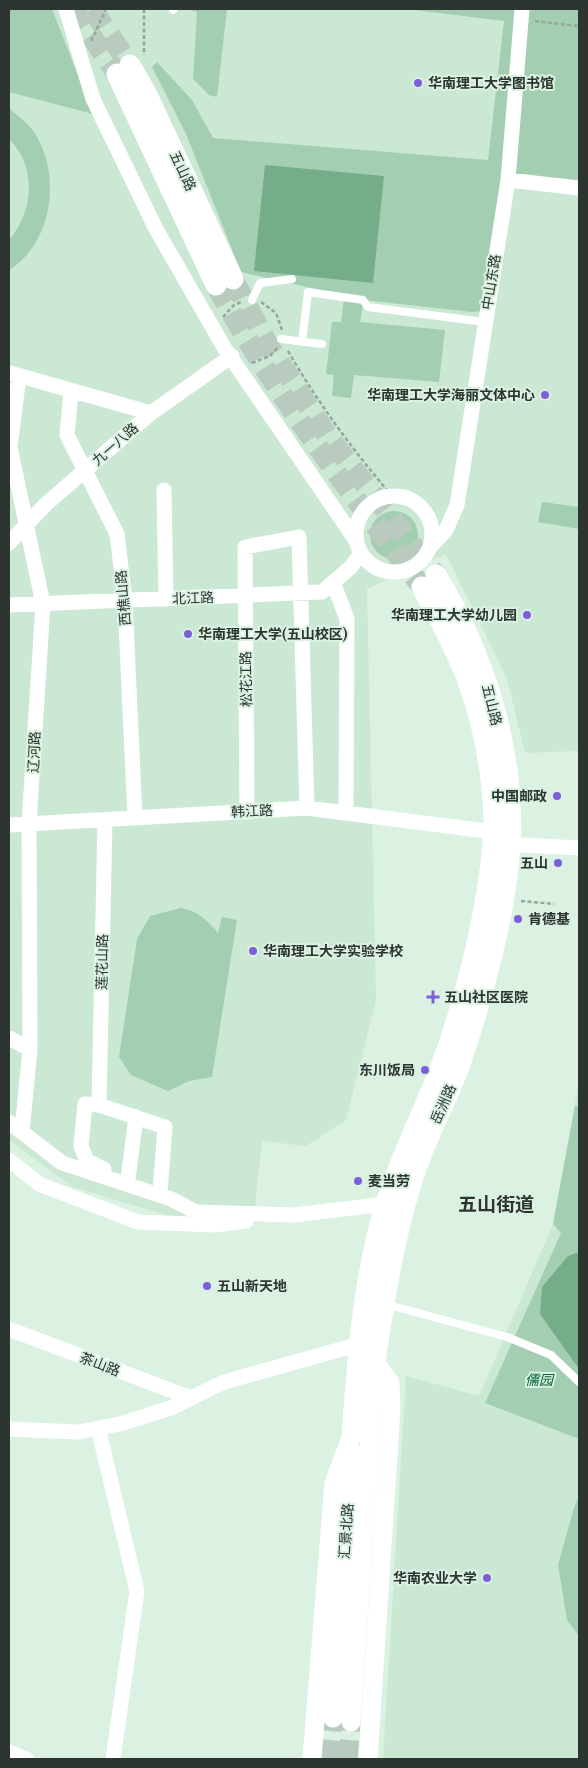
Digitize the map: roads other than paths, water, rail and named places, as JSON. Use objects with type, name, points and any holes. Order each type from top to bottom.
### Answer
[{"type":"main road","name":"五山路","points":[[123,69],[225,282]]},
{"type":"main road","name":"五山路","points":[[429,581],[474,699],[488,762],[499,840]]},
{"type":"main road","name":"岳洲路","points":[[368,1341],[383,1303],[406,1200],[414,1174],[452,1086],[491,954],[502,899],[499,840]]},
{"type":"main road","name":"岳洲路","points":[[375,1362],[368,1341],[370,1275],[386,1204],[403,1156],[451,1039],[482,917],[499,840]]},
{"type":"main road","name":"汇景北路","points":[[352,1435],[368,1341]]},
{"type":"street","points":[[66,9],[93,99],[156,229],[221,340],[368,563],[379,569],[391,572],[404,571],[415,566],[424,558],[430,547],[431,528],[425,511],[410,499],[391,496],[378,499],[364,511],[356,529],[359,547]]},
{"type":"street","name":"中山东路","points":[[430,547],[446,530],[457,505],[508,180],[522,14]]},
{"type":"street","points":[[508,180],[579,188]]},
{"type":"street","name":"九一八路","points":[[9,544],[45,505],[150,413],[232,356]]},
{"type":"street","points":[[14,374],[150,413]]},
{"type":"street","name":"辽河路","points":[[14,374],[9,447],[42,604],[29,824],[30,1050],[22,1132]]},
{"type":"street","name":"西樵山路","points":[[71,391],[67,435],[117,534],[124,601],[135,818]]},
{"type":"street","points":[[164,490],[166,599]]},
{"type":"street","name":"松花江路","points":[[248,812],[245,547],[299,537],[302,593]]},
{"type":"street","name":"北江路","points":[[9,606],[322,592],[351,567],[359,547]]},
{"type":"street","points":[[333,582],[347,619],[346,813]]},
{"type":"street","points":[[302,593],[308,808]]},
{"type":"street","name":"韩江路","points":[[9,825],[308,808],[499,840],[579,848]]},
{"type":"street","name":"莲花山路","points":[[99,1105],[106,820]]},
{"type":"street","points":[[9,1038],[30,1050]]},
{"type":"street","points":[[166,1196],[166,1126],[99,1105],[85,1104],[80,1146],[87,1161],[166,1196],[196,1212],[292,1215]]},
{"type":"street","points":[[128,1179],[136,1117]]},
{"type":"street","points":[[9,1122],[62,1163],[166,1196]]},
{"type":"street","points":[[9,1160],[39,1184],[138,1222],[215,1225],[386,1204]]},
{"type":"street","name":"茶山路","points":[[9,1329],[191,1398]]},
{"type":"street","points":[[9,1429],[78,1432],[98,1428],[171,1408],[224,1382],[368,1341]]},
{"type":"street","points":[[368,1759],[391,1408],[390,1383],[375,1362]]},
{"type":"street","name":"汇景北路","points":[[351,1722],[375,1362]]},
{"type":"street","points":[[98,1428],[137,1591],[113,1759]]},
{"type":"street","points":[[312,1759],[334,1483],[352,1435]]},
{"type":"street","name":"汇景北路","points":[[333,1718],[352,1435]]},
{"type":"street","points":[[9,1752],[26,1759]]},
{"type":"lane","points":[[252,300],[260,283],[292,279]]},
{"type":"lane","points":[[302,342],[308,292],[363,300],[368,307],[485,322]]},
{"type":"lane","points":[[282,339],[322,344]]},
{"type":"lane","points":[[383,1303],[507,1337],[542,1351],[551,1355],[579,1382]]},
{"type":"tunnel","points":[[73,9],[117,74]]},
{"type":"tunnel","points":[[92,9],[130,65]]},
{"type":"tunnel","points":[[233,279],[268,345],[327,435],[436,575]]},
{"type":"tunnel","points":[[216,285],[238,325],[287,402],[422,587]]},
{"type":"tunnel","points":[[329,1759],[333,1718]]},
{"type":"tunnel","points":[[348,1759],[351,1722]]},
{"type":"place","name":"华南理工大学图书馆","points":[[418,83]]},
{"type":"place","name":"华南理工大学海丽文体中心","points":[[545,395]]},
{"type":"place","name":"华南理工大学幼儿园","points":[[527,615]]},
{"type":"place","name":"华南理工大学(五山校区)","points":[[188,634]]},
{"type":"place","name":"中国邮政","points":[[557,796]]},
{"type":"place","name":"五山","points":[[558,863]]},
{"type":"place","name":"肯德基","points":[[518,919]]},
{"type":"place","name":"华南理工大学实验学校","points":[[253,951]]},
{"type":"place","name":"五山社区医院","points":[[433,997]]},
{"type":"place","name":"东川饭局","points":[[425,1070]]},
{"type":"place","name":"麦当劳","points":[[358,1181]]},
{"type":"place","name":"五山新天地","points":[[207,1286]]},
{"type":"place","name":"华南农业大学","points":[[487,1578]]},
{"type":"district","name":"五山街道","points":[[496,1204]]},
{"type":"park label","name":"儒园","points":[[539,1380]]}]
